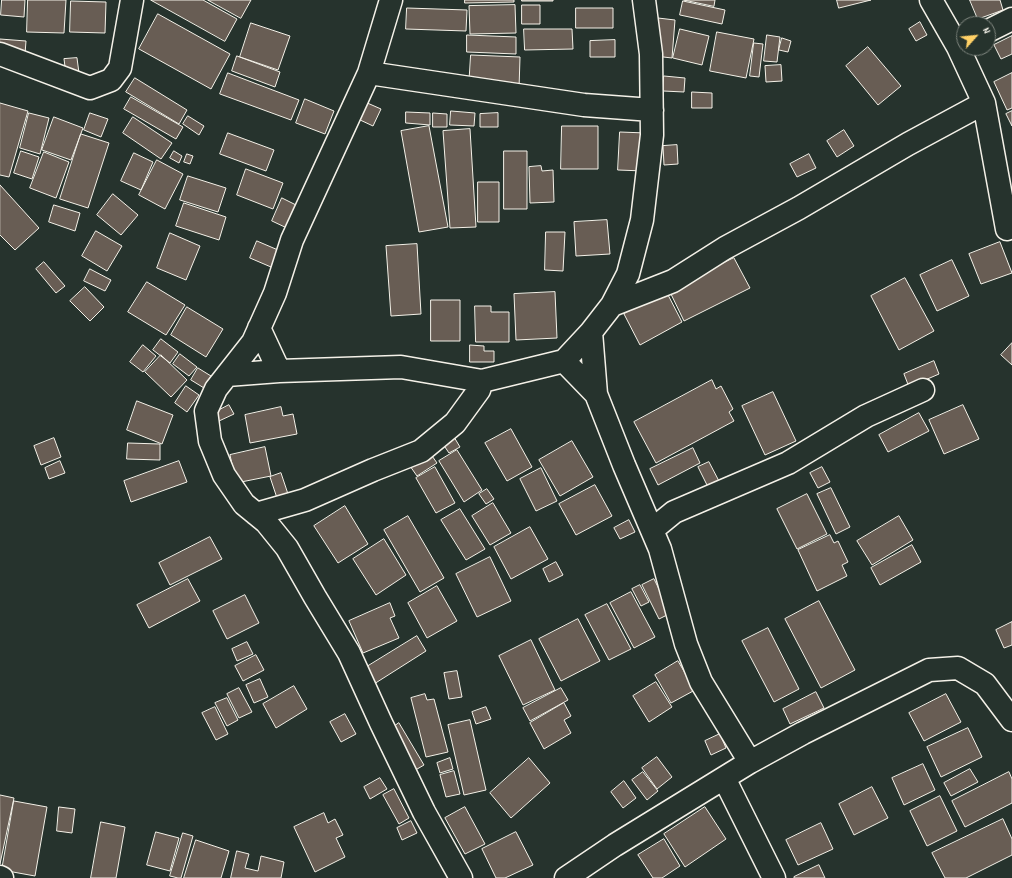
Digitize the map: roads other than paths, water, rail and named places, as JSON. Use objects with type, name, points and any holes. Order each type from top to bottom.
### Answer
[{"type":"street","points":[[0,54],[90,88],[111,80],[120,68],[132,0]]},
{"type":"street","points":[[391,0],[369,73],[292,240],[275,293],[253,342],[216,389],[206,411],[210,442],[224,475],[244,504],[266,522],[287,548],[314,596],[350,653],[381,723],[424,812],[461,878]]},
{"type":"street","points":[[227,375],[279,371],[401,367],[482,381],[564,361],[591,332],[612,304],[628,274],[642,220],[652,135],[651,54],[644,0]]},
{"type":"street","points":[[931,0],[956,38]]},
{"type":"street","points":[[996,27],[1012,19]]},
{"type":"street","points":[[965,56],[984,103],[1007,229]]},
{"type":"street","points":[[369,73],[584,105],[652,110]]},
{"type":"street","points":[[612,304],[673,280],[725,248],[799,208],[908,144],[984,103]]},
{"type":"street","points":[[259,328],[279,371]]},
{"type":"street","points":[[591,332],[596,394],[624,466],[660,549],[686,644],[701,682],[750,762]]},
{"type":"street","points":[[564,361],[596,394]]},
{"type":"street","points":[[256,514],[305,500],[421,451],[455,423],[479,390],[482,381]]},
{"type":"street","points":[[652,530],[674,512],[788,463],[866,416],[923,390]]},
{"type":"street","points":[[566,878],[615,845],[750,762],[803,733],[929,670],[958,668],[985,684],[1012,720]]},
{"type":"street","points":[[724,778],[774,878]]}]
